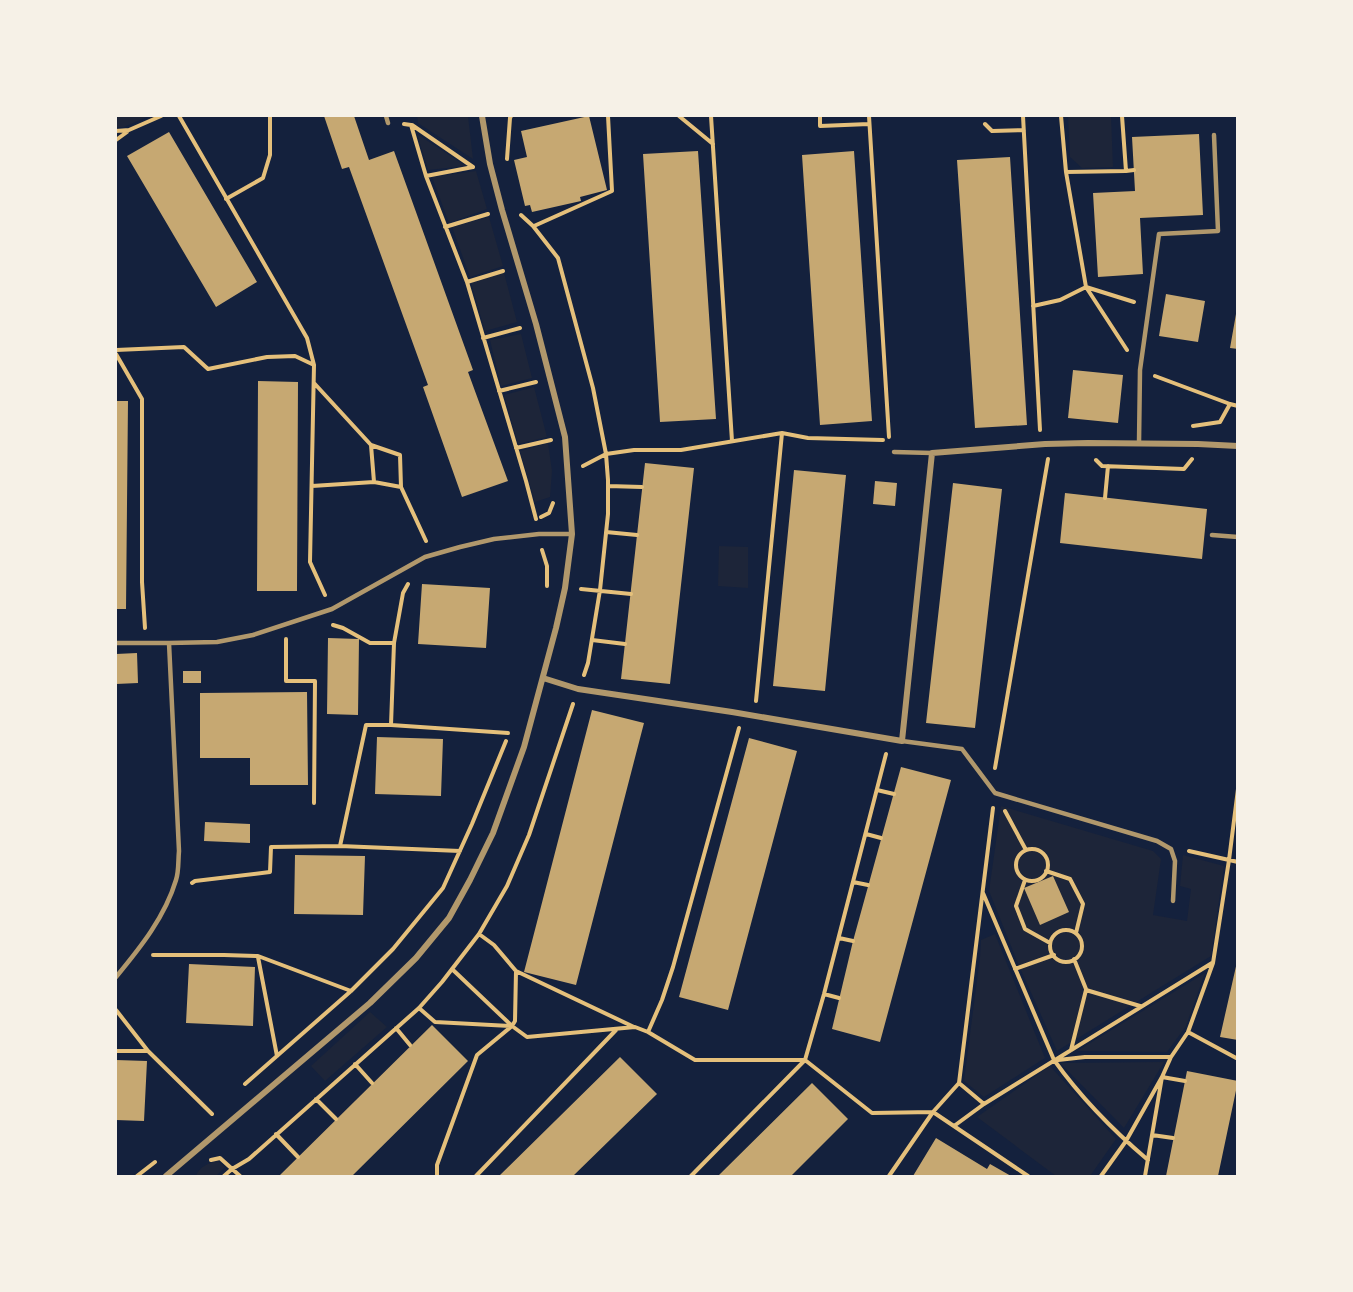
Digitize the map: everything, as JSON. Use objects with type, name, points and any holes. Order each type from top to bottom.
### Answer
[{"type":"street","points":[[166,1176],[370,1003],[416,958],[449,918],[470,880],[494,833],[524,747],[556,628],[565,588],[572,534],[565,437],[520,265],[490,164],[482,116]]},
{"type":"street","points":[[543,678],[578,689],[902,741],[932,453],[1088,443],[1238,446]]},
{"type":"lane","points":[[386,116],[388,123]]},
{"type":"lane","points":[[1139,443],[1140,370],[1159,234],[1218,231],[1214,135]]},
{"type":"lane","points":[[894,452],[932,453]]},
{"type":"lane","points":[[116,643],[217,642],[253,635],[332,609],[424,557],[494,539],[539,534],[572,534]]},
{"type":"lane","points":[[1212,535],[1238,537]]},
{"type":"lane","points":[[116,977],[145,941],[177,878],[179,852],[169,644]]},
{"type":"lane","points":[[902,741],[962,749],[995,793],[1156,841],[1171,849],[1175,861],[1173,901]]},
{"type":"path","points":[[116,140],[129,130],[161,116]]},
{"type":"path","points":[[179,116],[308,338],[314,365],[310,562],[332,609]]},
{"type":"path","points":[[226,198],[263,178],[270,154],[270,116]]},
{"type":"path","points":[[507,162],[511,116]]},
{"type":"path","points":[[533,226],[612,191],[608,116]]},
{"type":"path","points":[[679,116],[713,144]]},
{"type":"path","points":[[711,116],[732,441]]},
{"type":"path","points":[[820,116],[820,126],[869,124]]},
{"type":"path","points":[[868,116],[889,441],[894,452]]},
{"type":"path","points":[[1023,116],[1040,434]]},
{"type":"path","points":[[1061,116],[1066,172],[1086,287],[1140,370],[1230,404]]},
{"type":"path","points":[[1122,116],[1126,171]]},
{"type":"path","points":[[388,123],[411,125],[474,167],[426,176]]},
{"type":"path","points":[[985,124],[993,131],[1024,130]]},
{"type":"path","points":[[411,125],[426,176],[467,282],[536,520]]},
{"type":"path","points":[[116,131],[129,130]]},
{"type":"path","points":[[1066,172],[1134,170]]},
{"type":"path","points":[[445,227],[502,210]]},
{"type":"path","points":[[519,213],[533,226],[558,258],[593,388],[606,454],[608,514]]},
{"type":"path","points":[[467,282],[520,265]]},
{"type":"path","points":[[1033,306],[1060,300],[1086,287],[1149,307]]},
{"type":"path","points":[[483,338],[536,324]]},
{"type":"path","points":[[145,643],[142,582],[142,399],[116,352],[184,347],[208,369],[267,357],[295,356],[314,365]]},
{"type":"path","points":[[499,391],[550,379]]},
{"type":"path","points":[[314,383],[371,445],[400,455],[401,487],[426,542]]},
{"type":"path","points":[[756,704],[783,433]]},
{"type":"path","points":[[516,448],[565,437]]},
{"type":"path","points":[[371,445],[374,482]]},
{"type":"path","points":[[581,467],[606,454],[634,450]]},
{"type":"path","points":[[1089,452],[1102,466],[1184,469],[1195,455]]},
{"type":"path","points":[[889,1176],[933,1112],[959,1083],[995,793],[993,777],[1049,455]]},
{"type":"path","points":[[1105,498],[1108,466]]},
{"type":"path","points":[[312,486],[374,482],[401,487]]},
{"type":"path","points":[[608,486],[642,487]]},
{"type":"path","points":[[528,521],[536,520],[549,513],[554,500]]},
{"type":"path","points":[[606,532],[637,535]]},
{"type":"path","points":[[417,546],[434,538]]},
{"type":"path","points":[[541,548],[547,566],[547,585],[544,597]]},
{"type":"path","points":[[391,725],[394,643],[403,593],[415,577]]},
{"type":"path","points":[[581,589],[631,594]]},
{"type":"path","points":[[317,597],[325,594]]},
{"type":"path","points":[[343,628],[370,643],[394,643]]},
{"type":"path","points":[[286,638],[286,681],[315,681],[314,803]]},
{"type":"path","points":[[592,640],[625,644]]},
{"type":"path","points":[[340,846],[366,725],[382,723],[508,733]]},
{"type":"path","points":[[244,1085],[351,991],[393,949],[442,888],[472,824],[512,723]]},
{"type":"path","points":[[648,1032],[673,967],[739,727]]},
{"type":"path","points":[[691,1176],[805,1059],[890,739]]},
{"type":"path","points":[[1101,1176],[1126,1141],[1171,1057],[1188,1032],[1213,963],[1238,789]]},
{"type":"path","points":[[877,790],[894,794]]},
{"type":"path","points":[[995,793],[1026,850]]},
{"type":"path","points":[[866,834],[881,837]]},
{"type":"path","points":[[266,852],[271,847],[340,846],[460,851]]},
{"type":"path","points":[[186,887],[195,881],[270,872],[271,847]]},
{"type":"path","points":[[1026,850],[1037,850],[1047,861],[1046,871],[1040,878],[1025,880],[1018,872],[1016,862],[1026,850]]},
{"type":"path","points":[[1208,856],[1238,862]]},
{"type":"path","points":[[1046,871],[1070,879],[1083,904],[1076,933]]},
{"type":"path","points":[[1025,880],[1016,906],[1025,929],[1050,943]]},
{"type":"path","points":[[853,882],[868,885]]},
{"type":"path","points":[[982,892],[1054,1060],[1066,1077],[1126,1141],[1148,1160]]},
{"type":"path","points":[[1060,931],[1076,933],[1082,946],[1081,952],[1074,959],[1059,960],[1050,948],[1050,943],[1060,931]]},
{"type":"path","points":[[479,934],[494,945],[516,971],[648,1032],[695,1060],[805,1059],[872,1113],[933,1112],[1028,1176]]},
{"type":"path","points":[[839,938],[852,941]]},
{"type":"path","points":[[152,949],[147,955],[258,957],[351,991]]},
{"type":"path","points":[[1016,969],[1054,955]]},
{"type":"path","points":[[258,957],[277,1056]]},
{"type":"path","points":[[1071,1051],[1086,990],[1074,959]]},
{"type":"path","points":[[954,1126],[984,1104],[1213,963]]},
{"type":"path","points":[[452,969],[526,1037],[634,1027]]},
{"type":"path","points":[[437,1176],[437,1165],[477,1055],[515,1021],[516,971]]},
{"type":"path","points":[[1086,990],[1140,1007]]},
{"type":"path","points":[[824,994],[839,998]]},
{"type":"path","points":[[419,1008],[435,1022],[512,1026]]},
{"type":"path","points":[[116,1010],[148,1051],[212,1113],[204,1120]]},
{"type":"path","points":[[396,1028],[410,1045]]},
{"type":"path","points":[[476,1176],[617,1029]]},
{"type":"path","points":[[1188,1032],[1238,1059]]},
{"type":"path","points":[[116,1051],[148,1051]]},
{"type":"path","points":[[1054,1060],[1085,1056],[1171,1057]]},
{"type":"path","points":[[356,1064],[372,1083]]},
{"type":"path","points":[[1162,1077],[1185,1081]]},
{"type":"path","points":[[1145,1176],[1162,1077]]},
{"type":"path","points":[[959,1083],[984,1104]]},
{"type":"path","points":[[316,1099],[336,1119]]},
{"type":"path","points":[[276,1134],[298,1157]]},
{"type":"path","points":[[1152,1135],[1173,1138]]},
{"type":"path","points":[[205,1162],[220,1158],[240,1176]]},
{"type":"path","points":[[137,1176],[155,1161]]},
{"type":"shaded area","points":[[116,116],[149,116],[124,127],[116,127]]},
{"type":"shaded area","points":[[417,116],[468,116],[473,159],[418,123]]},
{"type":"shaded area","points":[[1111,116],[1113,167],[1082,168],[1070,157],[1068,117]]},
{"type":"shaded area","points":[[417,134],[466,166],[428,170]]},
{"type":"shaded area","points":[[476,171],[487,209],[449,223],[432,177]]},
{"type":"shaded area","points":[[489,217],[503,266],[470,277],[452,227]]},
{"type":"shaded area","points":[[504,273],[517,322],[485,331],[471,283]]},
{"type":"shaded area","points":[[521,334],[532,378],[501,386],[490,340]]},
{"type":"shaded area","points":[[534,387],[547,437],[518,444],[504,395]]},
{"type":"shaded area","points":[[548,443],[552,471],[550,497],[535,502],[520,451]]},
{"type":"shaded area","points":[[719,546],[748,547],[748,588],[718,586]]},
{"type":"shaded area","points":[[1001,806],[1153,851],[1161,859],[1153,915],[1187,921],[1191,889],[1180,886],[1183,855],[1224,866],[1211,956],[1057,1051],[989,891]]},
{"type":"shaded area","points":[[995,934],[1045,1058],[984,1097],[964,1081],[981,940]]},
{"type":"shaded area","points":[[1205,973],[1186,1026],[1167,1052],[1077,1051]]},
{"type":"shaded area","points":[[370,1012],[387,1027],[325,1081],[311,1066]]},
{"type":"shaded area","points":[[1164,1062],[1124,1128],[1060,1063]]},
{"type":"shaded area","points":[[1050,1066],[1116,1139],[1090,1176],[1056,1176],[977,1117]]},
{"type":"shaded area","points":[[218,1161],[225,1167],[216,1176],[196,1176],[204,1166]]},
{"type":"building","points":[[324,116],[354,116],[369,160],[394,151],[473,370],[468,372],[508,481],[462,497],[423,387],[428,385],[349,167],[342,169]]},
{"type":"building","points":[[589,116],[607,190],[580,197],[581,201],[532,212],[530,205],[525,206],[514,160],[527,157],[521,131]]},
{"type":"building","points":[[169,132],[257,282],[216,307],[127,156]]},
{"type":"building","points":[[1199,134],[1203,215],[1140,218],[1143,274],[1098,277],[1093,193],[1135,191],[1132,137]]},
{"type":"building","points":[[698,151],[716,419],[660,422],[643,154]]},
{"type":"building","points":[[854,151],[872,421],[820,425],[802,155]]},
{"type":"building","points":[[1010,157],[1027,425],[975,428],[957,160]]},
{"type":"building","points":[[1166,294],[1205,301],[1198,342],[1159,336]]},
{"type":"building","points":[[1236,314],[1238,314],[1238,349],[1230,348]]},
{"type":"building","points":[[1073,370],[1123,375],[1118,423],[1068,418]]},
{"type":"building","points":[[258,381],[298,382],[297,591],[257,591]]},
{"type":"building","points":[[116,401],[128,401],[126,609],[116,609]]},
{"type":"building","points":[[645,463],[694,468],[670,684],[621,679]]},
{"type":"building","points":[[794,470],[846,475],[825,691],[773,686]]},
{"type":"building","points":[[875,481],[897,483],[895,506],[873,504]]},
{"type":"building","points":[[953,483],[1002,489],[975,728],[926,723]]},
{"type":"building","points":[[1065,493],[1207,509],[1202,559],[1060,543]]},
{"type":"building","points":[[422,584],[490,588],[486,648],[418,644]]},
{"type":"building","points":[[328,638],[359,639],[358,715],[327,714]]},
{"type":"building","points":[[137,653],[138,683],[116,684],[116,654]]},
{"type":"building","points":[[183,671],[201,671],[201,683],[183,683]]},
{"type":"building","points":[[307,692],[308,785],[250,785],[250,758],[200,758],[200,693]]},
{"type":"building","points":[[592,710],[644,723],[576,985],[524,972]]},
{"type":"building","points":[[377,737],[443,739],[441,796],[375,794]]},
{"type":"building","points":[[749,738],[797,751],[728,1010],[679,997]]},
{"type":"building","points":[[901,767],[951,780],[880,1042],[832,1029],[853,941]]},
{"type":"building","points":[[205,822],[250,824],[250,843],[204,841]]},
{"type":"building","points":[[295,855],[365,856],[363,915],[294,914]]},
{"type":"building","points":[[1053,876],[1069,912],[1040,925],[1024,888]]},
{"type":"building","points":[[1238,962],[1238,1040],[1220,1037]]},
{"type":"building","points":[[189,964],[255,967],[253,1026],[186,1023]]},
{"type":"building","points":[[432,1025],[468,1061],[352,1176],[279,1176]]},
{"type":"building","points":[[620,1057],[657,1094],[573,1176],[499,1176]]},
{"type":"building","points":[[116,1060],[147,1061],[144,1121],[116,1120]]},
{"type":"building","points":[[1187,1071],[1238,1081],[1218,1176],[1166,1176]]},
{"type":"building","points":[[812,1083],[848,1119],[791,1176],[718,1176]]},
{"type":"building","points":[[936,1138],[987,1169],[990,1164],[1011,1176],[913,1176]]}]
